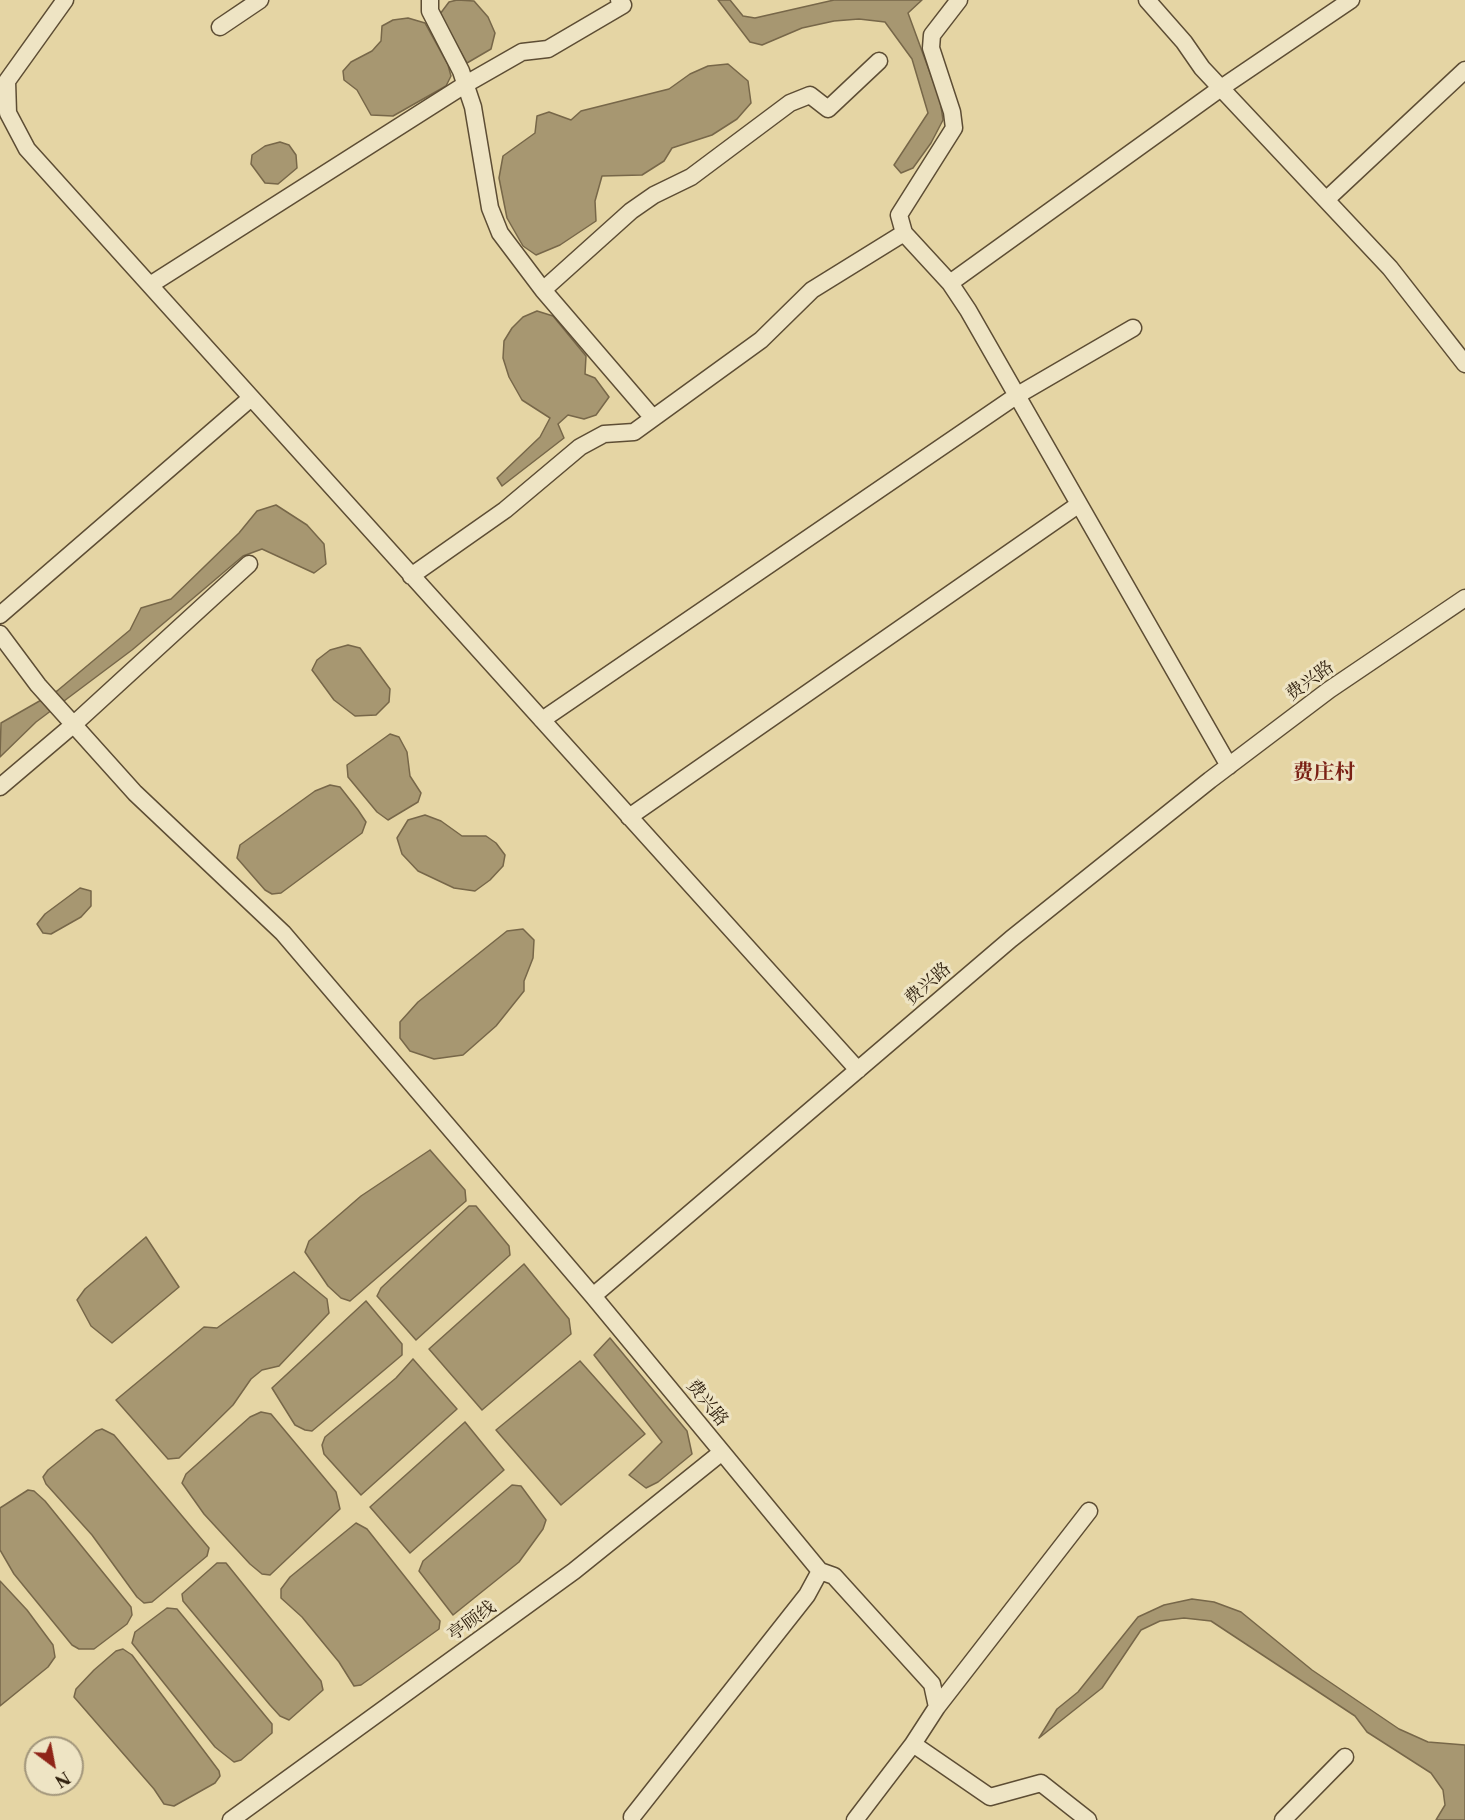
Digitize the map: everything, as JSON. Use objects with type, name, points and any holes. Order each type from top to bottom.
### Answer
[{"type":"street","points":[[65,0],[7,81],[9,113],[27,149],[858,1070]]},
{"type":"street","points":[[220,27],[260,0]]},
{"type":"street","points":[[430,0],[430,11],[466,84],[473,107],[490,208],[500,233],[543,290],[652,418]]},
{"type":"street","points":[[150,285],[466,84],[522,52],[548,49],[622,5],[620,0]]},
{"type":"street","points":[[959,0],[932,35],[931,48],[952,112],[954,128],[900,215],[904,233],[950,283],[1229,766]]},
{"type":"street","points":[[1147,0],[1184,42],[1202,68],[1390,268],[1465,364]]},
{"type":"street","points":[[950,283],[1221,88],[1351,0]]},
{"type":"street","points":[[543,290],[646,200],[691,177],[790,103],[810,95],[828,110],[879,61]]},
{"type":"street","points":[[1327,199],[1465,70]]},
{"type":"street","points":[[411,576],[505,510],[541,477],[580,447],[604,434],[634,432],[761,340],[812,290],[904,233]]},
{"type":"street","points":[[542,720],[1016,396],[1133,328]]},
{"type":"street","points":[[0,615],[251,398]]},
{"type":"street","points":[[629,817],[1078,505]]},
{"type":"street","points":[[0,787],[249,564]]},
{"type":"street","name":"费兴路","points":[[937,1707],[932,1683],[834,1576],[820,1571],[593,1296],[1011,939],[1229,766],[1329,690],[1465,598]]},
{"type":"street","points":[[0,634],[38,685],[135,793],[283,933],[593,1296]]},
{"type":"street","name":"亭顾线","points":[[231,1820],[574,1571],[725,1455]]},
{"type":"street","points":[[855,1820],[913,1744],[937,1707],[1089,1511]]},
{"type":"street","points":[[632,1817],[807,1595],[820,1571]]},
{"type":"street","points":[[913,1744],[990,1797],[1041,1784],[1088,1820]]},
{"type":"street","points":[[1283,1820],[1345,1757]]},
{"type":"shaded area","points":[[718,0],[730,0],[743,16],[755,18],[834,0],[922,0],[908,13],[940,100],[943,120],[931,143],[913,168],[901,173],[894,165],[928,113],[912,59],[885,22],[859,19],[834,21],[802,28],[762,45],[750,42]]},
{"type":"shaded area","points":[[474,1],[488,17],[495,33],[491,49],[467,63],[440,14],[449,2]]},
{"type":"shaded area","points":[[408,18],[425,23],[448,65],[451,76],[446,86],[393,116],[371,115],[357,90],[344,80],[343,71],[351,62],[372,51],[381,41],[382,26],[393,20]]},
{"type":"shaded area","points":[[728,64],[748,81],[751,103],[737,119],[712,135],[672,148],[664,161],[642,175],[602,176],[595,201],[596,221],[560,245],[536,255],[523,246],[507,218],[499,178],[503,156],[535,133],[537,116],[549,112],[571,120],[581,111],[669,89],[690,74],[708,66]]},
{"type":"shaded area","points":[[280,142],[289,145],[296,155],[297,168],[278,184],[265,183],[251,164],[252,155],[265,146]]},
{"type":"shaded area","points":[[537,311],[553,316],[586,356],[585,374],[595,378],[609,397],[596,415],[584,419],[568,415],[558,424],[564,438],[502,486],[497,478],[540,437],[550,418],[522,400],[509,377],[503,358],[504,341],[512,328],[523,317]]},
{"type":"shaded area","points":[[276,505],[307,525],[324,544],[326,564],[314,573],[262,549],[243,556],[132,650],[36,722],[0,757],[1,723],[57,691],[130,630],[141,608],[171,599],[239,533],[257,511]]},
{"type":"shaded area","points":[[348,645],[360,648],[390,689],[389,702],[376,715],[355,716],[334,700],[312,670],[317,660],[330,650]]},
{"type":"shaded area","points":[[390,734],[399,737],[407,752],[410,776],[421,793],[418,802],[388,820],[377,812],[348,777],[347,765]]},
{"type":"shaded area","points":[[330,785],[340,787],[366,822],[362,833],[281,893],[272,894],[265,890],[237,858],[240,845],[315,791]]},
{"type":"shaded area","points":[[425,815],[441,821],[462,836],[486,836],[496,843],[505,855],[503,866],[475,891],[454,888],[418,871],[402,854],[397,838],[408,820]]},
{"type":"shaded area","points":[[80,888],[91,891],[91,906],[81,917],[51,934],[43,933],[37,924],[45,914]]},
{"type":"shaded area","points":[[523,929],[534,940],[533,958],[524,981],[524,991],[496,1026],[463,1055],[434,1059],[410,1051],[400,1038],[400,1022],[418,1002],[507,931]]},
{"type":"shaded area","points":[[430,1150],[465,1190],[466,1201],[350,1301],[341,1298],[328,1286],[305,1252],[309,1241],[361,1196]]},
{"type":"shaded area","points":[[469,1206],[476,1206],[509,1246],[510,1255],[416,1340],[377,1296],[381,1288]]},
{"type":"shaded area","points":[[146,1237],[179,1287],[112,1343],[91,1326],[77,1300],[85,1289]]},
{"type":"shaded area","points":[[524,1264],[569,1319],[571,1334],[482,1410],[429,1349]]},
{"type":"shaded area","points":[[294,1272],[327,1299],[329,1313],[279,1366],[262,1370],[251,1379],[233,1405],[179,1458],[168,1459],[116,1400],[204,1327],[217,1328]]},
{"type":"shaded area","points":[[366,1301],[402,1344],[402,1355],[312,1431],[295,1425],[272,1388]]},
{"type":"shaded area","points":[[610,1338],[687,1431],[692,1454],[658,1482],[646,1488],[629,1475],[662,1442],[594,1355]]},
{"type":"shaded area","points":[[413,1359],[457,1409],[361,1495],[324,1454],[322,1445],[325,1437],[396,1378]]},
{"type":"shaded area","points":[[580,1361],[645,1434],[561,1505],[496,1430]]},
{"type":"shaded area","points":[[261,1412],[271,1414],[336,1492],[340,1509],[270,1575],[262,1574],[250,1564],[204,1514],[182,1483],[186,1474],[250,1417]]},
{"type":"shaded area","points":[[465,1422],[504,1470],[410,1553],[370,1507]]},
{"type":"shaded area","points":[[102,1429],[114,1435],[209,1548],[207,1556],[152,1602],[144,1603],[137,1597],[92,1535],[46,1484],[43,1477],[48,1470],[96,1431]]},
{"type":"shaded area","points":[[512,1485],[521,1486],[546,1520],[543,1529],[519,1562],[453,1615],[419,1571],[423,1561]]},
{"type":"shaded area","points":[[28,1490],[34,1491],[45,1501],[131,1607],[132,1615],[127,1624],[94,1649],[79,1649],[72,1645],[14,1574],[0,1550],[0,1508]]},
{"type":"shaded area","points":[[356,1523],[367,1529],[440,1621],[439,1629],[361,1685],[354,1686],[339,1662],[302,1617],[281,1598],[281,1589],[290,1577]]},
{"type":"shaded area","points":[[217,1563],[226,1563],[321,1681],[323,1690],[289,1720],[280,1716],[270,1705],[183,1601],[182,1594]]},
{"type":"shaded area","points":[[0,1581],[27,1610],[53,1645],[55,1657],[48,1667],[0,1706]]},
{"type":"shaded area","points":[[1192,1599],[1214,1602],[1241,1612],[1312,1670],[1399,1729],[1428,1742],[1465,1745],[1465,1820],[1436,1820],[1445,1805],[1443,1790],[1431,1773],[1367,1732],[1355,1716],[1211,1621],[1184,1618],[1160,1621],[1141,1630],[1102,1688],[1039,1738],[1057,1709],[1078,1692],[1138,1617],[1164,1605]]},
{"type":"shaded area","points":[[167,1608],[177,1609],[272,1724],[272,1733],[241,1760],[234,1762],[215,1747],[132,1643],[135,1632]]},
{"type":"shaded area","points":[[123,1649],[132,1655],[219,1771],[220,1776],[215,1783],[174,1806],[164,1804],[154,1789],[74,1697],[76,1689],[94,1670],[116,1651]]},
{"type":"district","name":"费庄村","points":[[1324,773]]}]
